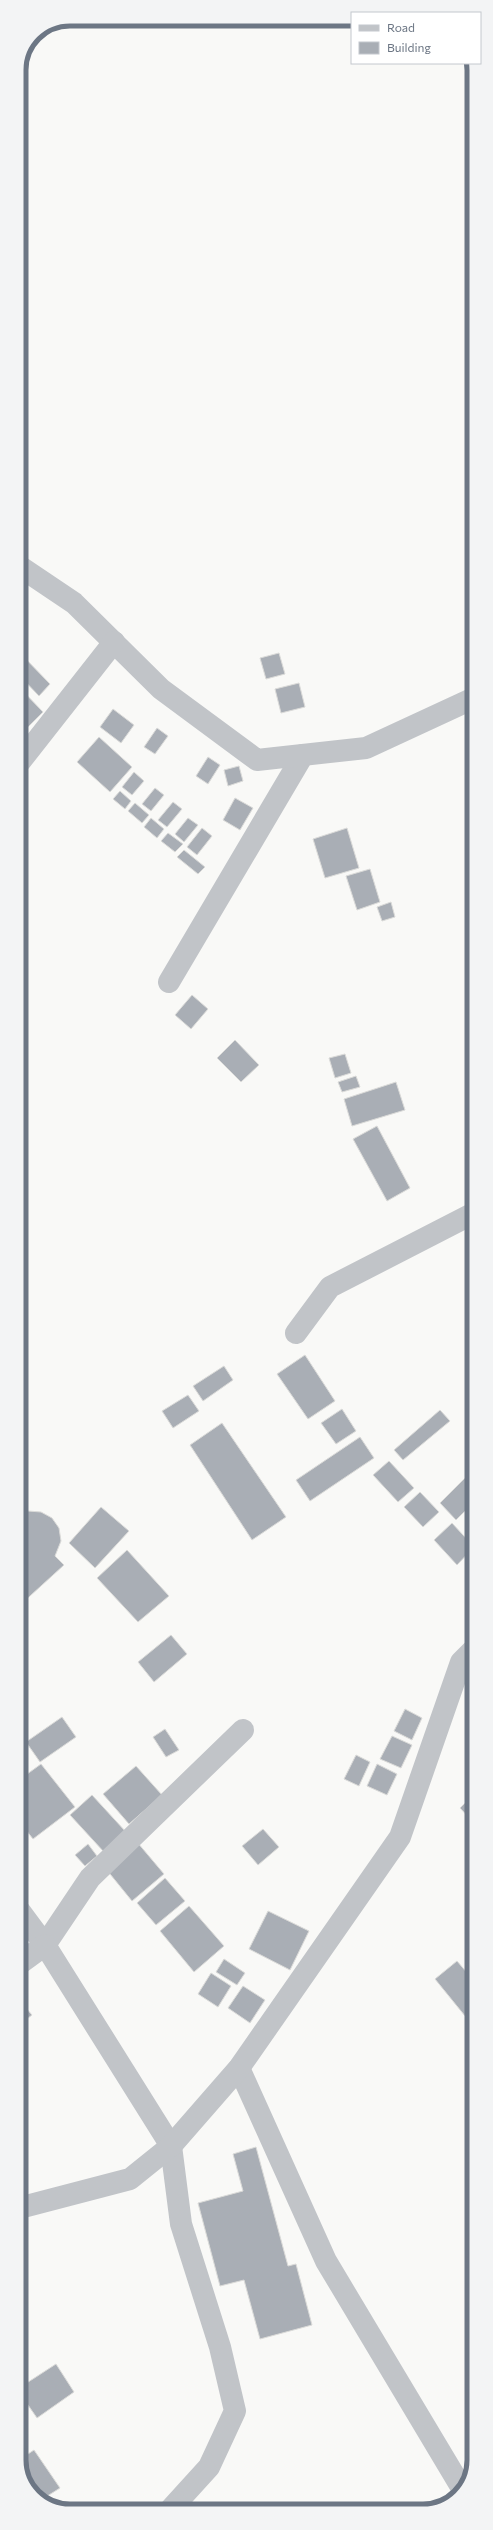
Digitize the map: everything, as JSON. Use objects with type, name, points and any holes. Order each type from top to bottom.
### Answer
[{"type":"street","points":[[26,571],[74,603],[161,689],[257,760],[366,748],[467,701]]},
{"type":"street","points":[[26,754],[114,642]]},
{"type":"street","points":[[169,982],[303,755]]},
{"type":"street","points":[[296,1333],[330,1287],[467,1217]]},
{"type":"street","points":[[26,2206],[130,2179],[171,2146],[239,2068],[400,1836],[462,1662],[467,1657]]},
{"type":"street","points":[[26,1959],[45,1945],[90,1878],[243,1730]]},
{"type":"street","points":[[26,1919],[45,1945],[171,2146],[181,2224],[220,2347],[234,2411],[209,2467],[175,2504]]},
{"type":"street","points":[[239,2068],[326,2261],[459,2485]]},
{"type":"building","points":[[279,653],[285,674],[266,679],[260,658]]},
{"type":"building","points":[[26,659],[50,684],[39,696],[26,682]]},
{"type":"building","points":[[299,683],[305,707],[281,713],[275,689]]},
{"type":"building","points":[[26,694],[43,712],[26,729]]},
{"type":"building","points":[[113,709],[134,725],[121,743],[100,727]]},
{"type":"building","points":[[157,728],[168,736],[155,754],[144,747]]},
{"type":"building","points":[[99,737],[132,767],[110,792],[77,762]]},
{"type":"building","points":[[208,757],[220,765],[208,784],[196,776]]},
{"type":"building","points":[[239,766],[243,781],[228,786],[224,770]]},
{"type":"building","points":[[134,772],[144,781],[132,795],[122,787]]},
{"type":"building","points":[[155,788],[164,795],[151,811],[142,804]]},
{"type":"building","points":[[120,791],[131,801],[125,809],[113,799]]},
{"type":"building","points":[[235,798],[253,808],[240,830],[223,820]]},
{"type":"building","points":[[173,802],[182,809],[167,827],[158,820]]},
{"type":"building","points":[[135,803],[149,815],[142,823],[128,811]]},
{"type":"building","points":[[151,818],[164,829],[157,838],[144,827]]},
{"type":"building","points":[[188,818],[198,825],[184,842],[175,834]]},
{"type":"building","points":[[202,828],[212,836],[197,855],[187,847]]},
{"type":"building","points":[[347,828],[359,868],[325,878],[313,839]]},
{"type":"building","points":[[168,833],[183,844],[175,852],[161,841]]},
{"type":"building","points":[[184,850],[205,867],[198,874],[177,857]]},
{"type":"building","points":[[370,869],[380,902],[357,910],[346,876]]},
{"type":"building","points":[[391,902],[395,917],[382,921],[377,907]]},
{"type":"building","points":[[192,995],[208,1009],[191,1029],[175,1015]]},
{"type":"building","points":[[235,1040],[259,1065],[241,1082],[217,1058]]},
{"type":"building","points":[[345,1054],[351,1073],[335,1078],[329,1058]]},
{"type":"building","points":[[356,1076],[360,1087],[342,1092],[338,1082]]},
{"type":"building","points":[[396,1082],[405,1110],[352,1126],[344,1099]]},
{"type":"building","points":[[377,1126],[410,1188],[387,1201],[353,1139]]},
{"type":"building","points":[[305,1355],[335,1401],[308,1419],[277,1374]]},
{"type":"building","points":[[224,1366],[233,1380],[203,1401],[193,1386]]},
{"type":"building","points":[[188,1395],[199,1411],[173,1428],[162,1411]]},
{"type":"building","points":[[342,1409],[356,1431],[336,1444],[321,1423]]},
{"type":"building","points":[[440,1410],[450,1421],[403,1460],[394,1450]]},
{"type":"building","points":[[222,1423],[286,1517],[252,1540],[190,1445]]},
{"type":"building","points":[[360,1437],[374,1458],[310,1501],[296,1480]]},
{"type":"building","points":[[389,1461],[414,1488],[398,1502],[373,1475]]},
{"type":"building","points":[[467,1476],[467,1509],[456,1520],[440,1503]]},
{"type":"building","points":[[420,1492],[439,1512],[423,1527],[404,1507]]},
{"type":"building","points":[[101,1507],[129,1531],[95,1568],[69,1543]]},
{"type":"building","points":[[26,1512],[41,1512],[52,1518],[59,1528],[61,1541],[55,1556],[64,1565],[26,1600]]},
{"type":"building","points":[[452,1523],[467,1539],[467,1554],[457,1565],[434,1540]]},
{"type":"building","points":[[127,1550],[169,1596],[138,1622],[97,1578]]},
{"type":"building","points":[[171,1635],[187,1654],[154,1682],[138,1662]]},
{"type":"building","points":[[405,1709],[422,1718],[412,1740],[394,1731]]},
{"type":"building","points":[[62,1717],[76,1737],[40,1762],[26,1742]]},
{"type":"building","points":[[165,1729],[179,1750],[166,1757],[153,1737]]},
{"type":"building","points":[[392,1736],[412,1745],[401,1768],[380,1759]]},
{"type":"building","points":[[356,1755],[370,1762],[359,1786],[344,1779]]},
{"type":"building","points":[[41,1764],[75,1807],[33,1839],[26,1830],[26,1775]]},
{"type":"building","points":[[377,1764],[397,1774],[387,1795],[367,1786]]},
{"type":"building","points":[[136,1766],[162,1795],[129,1824],[103,1794]]},
{"type":"building","points":[[92,1795],[126,1832],[104,1852],[70,1815]]},
{"type":"building","points":[[467,1801],[467,1816],[460,1808]]},
{"type":"building","points":[[263,1829],[279,1847],[258,1865],[242,1846]]},
{"type":"building","points":[[137,1842],[164,1874],[132,1901],[106,1869]]},
{"type":"building","points":[[88,1844],[97,1856],[85,1866],[75,1855]]},
{"type":"building","points":[[165,1878],[185,1901],[156,1925],[137,1903]]},
{"type":"building","points":[[189,1906],[224,1946],[194,1972],[160,1931]]},
{"type":"building","points":[[268,1911],[309,1931],[290,1970],[249,1949]]},
{"type":"building","points":[[224,1959],[245,1973],[237,1985],[216,1972]]},
{"type":"building","points":[[457,1961],[467,1973],[467,2018],[435,1979]]},
{"type":"building","points":[[211,1973],[231,1986],[218,2007],[198,1994]]},
{"type":"building","points":[[243,1986],[265,2000],[250,2023],[228,2008]]},
{"type":"building","points":[[26,2008],[32,2015],[26,2020]]},
{"type":"building","points":[[256,2147],[288,2266],[296,2264],[312,2325],[260,2339],[244,2280],[220,2286],[198,2203],[243,2191],[233,2154]]},
{"type":"building","points":[[56,2364],[74,2392],[37,2418],[26,2402],[26,2383]]},
{"type":"building","points":[[34,2450],[60,2488],[46,2497],[41,2493],[35,2487],[28,2474],[26,2455]]}]
